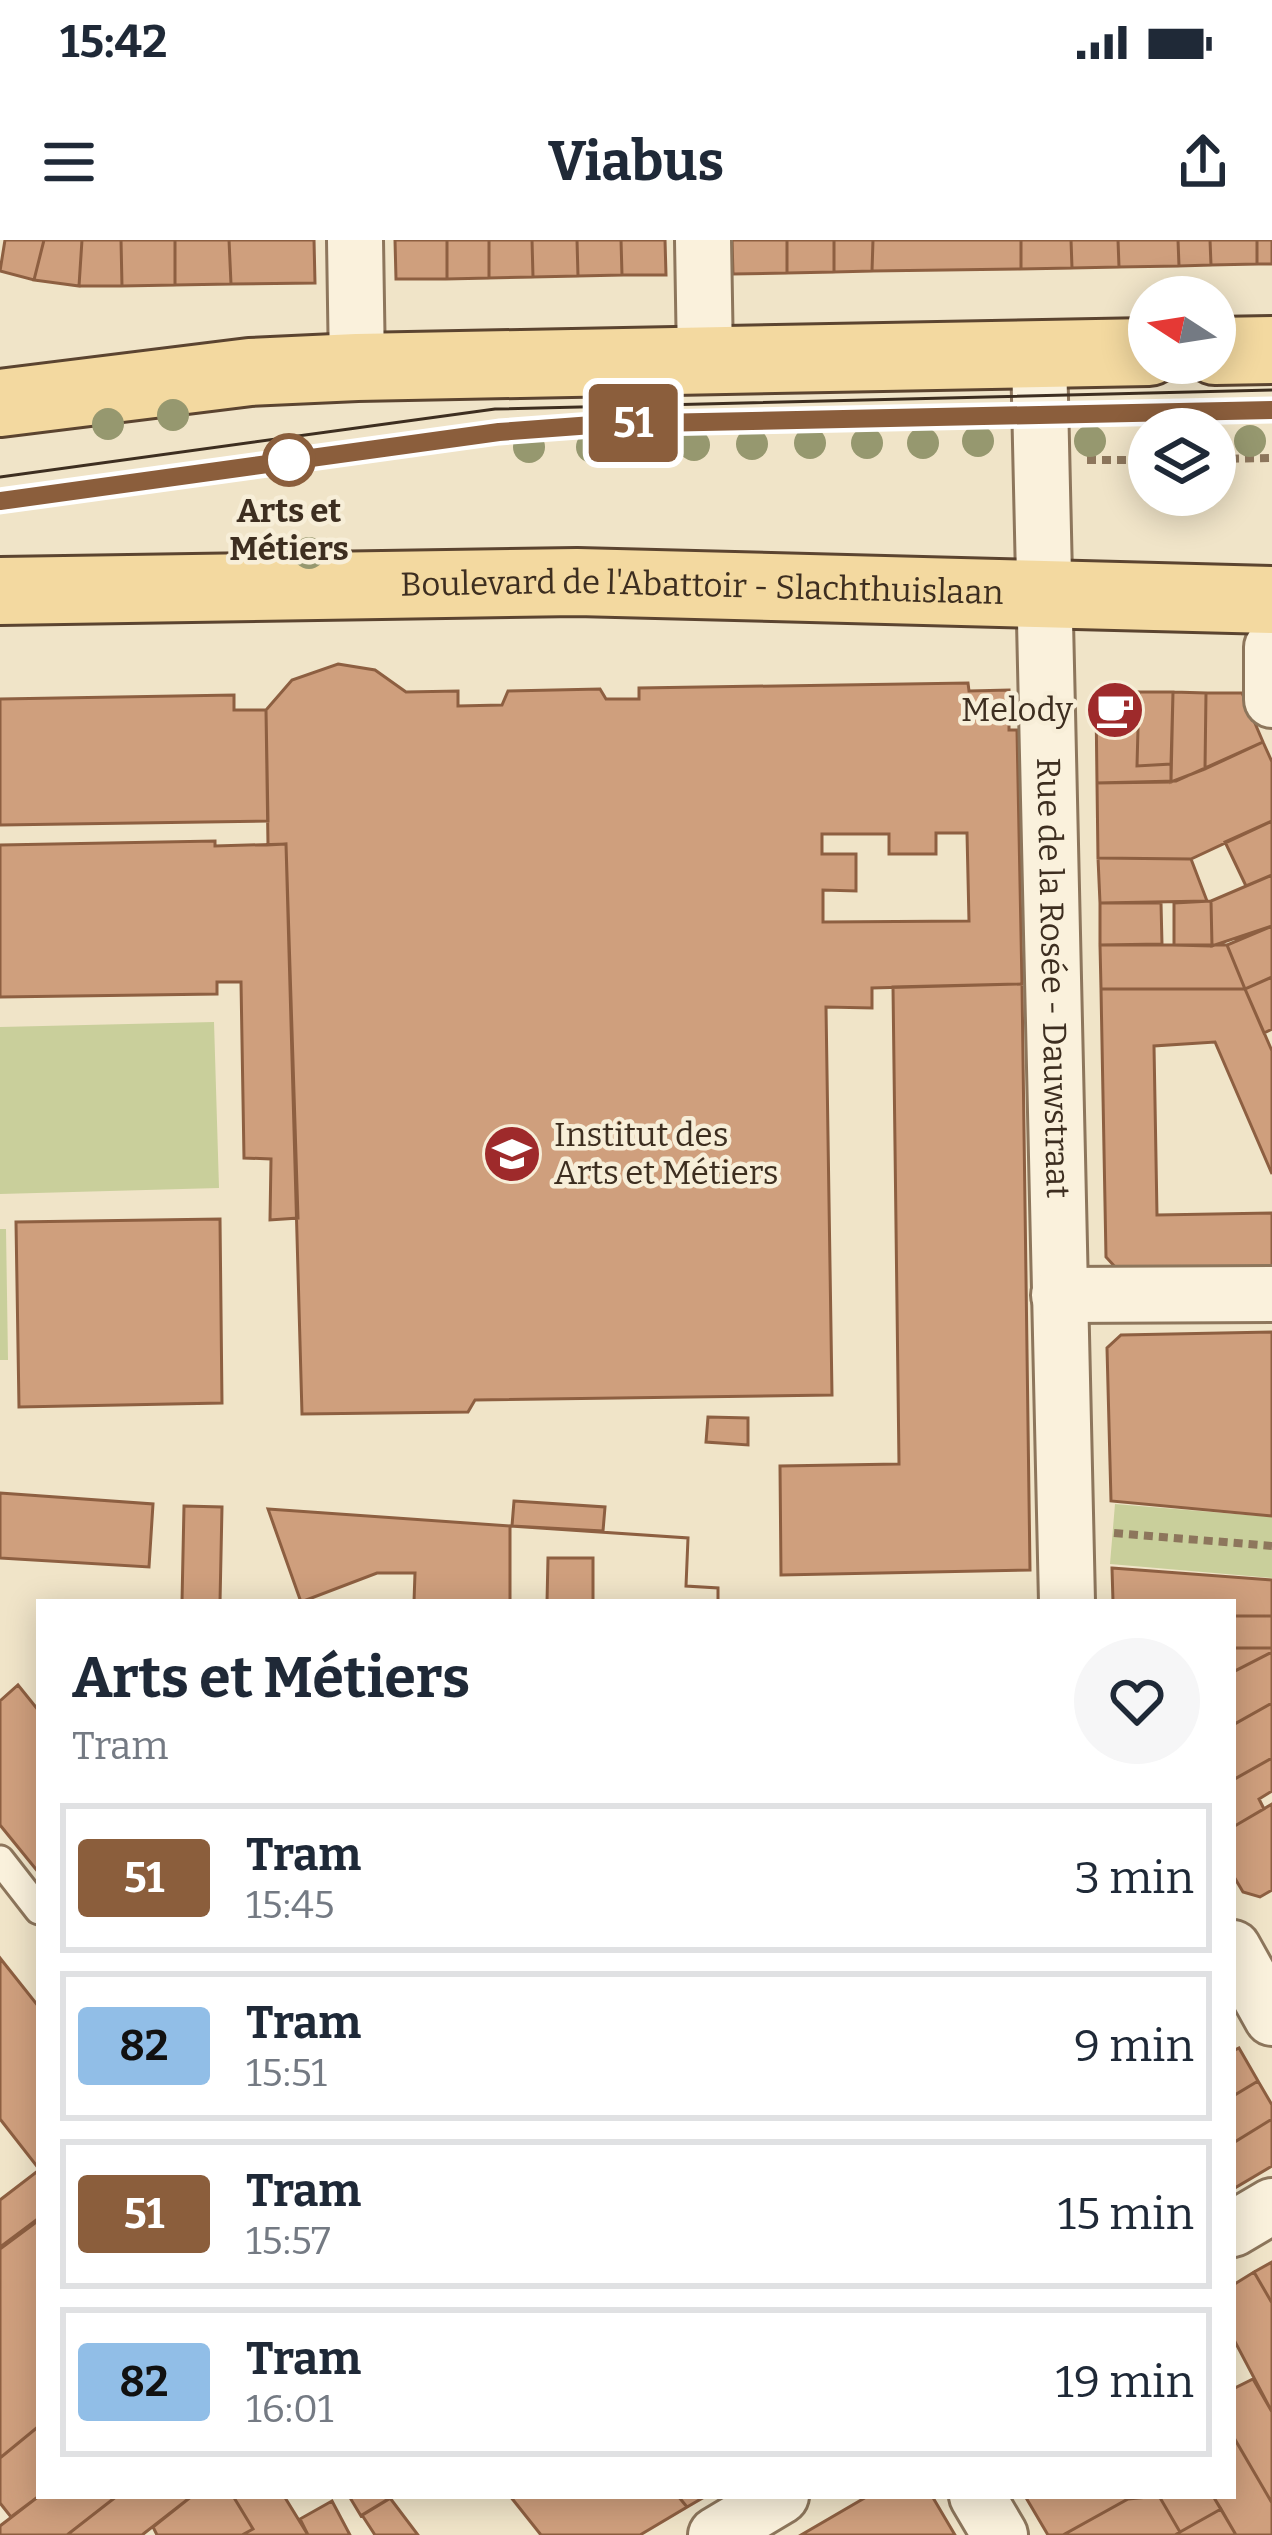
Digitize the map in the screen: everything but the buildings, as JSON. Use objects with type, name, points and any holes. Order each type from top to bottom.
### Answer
[{"type":"main road","points":[[1236,351],[1272,350]]},
{"type":"main road","points":[[0,403],[250,372],[357,367],[1128,352]]},
{"type":"main road","name":"Boulevard de l'Abattoir - Slachthuislaan","points":[[0,591],[578,582],[1272,600]]},
{"type":"street","points":[[356,240],[357,367]]},
{"type":"street","points":[[703,240],[705,358]]},
{"type":"street","name":"Rue de la Rosée - Dauwstraat","points":[[1039,354],[1067,1599]]},
{"type":"street","points":[[1272,600],[1272,617]]},
{"type":"street","points":[[1272,647],[1272,700]]},
{"type":"street","points":[[1059,1295],[1272,1294]]},
{"type":"street","points":[[1244,1949],[1272,2018]]},
{"type":"street","points":[[1236,2227],[1272,2206]]},
{"type":"street","points":[[716,2535],[776,2499]]},
{"type":"street","points":[[979,2499],[1000,2535]]},
{"type":"lane","points":[[0,1860],[36,1906]]},
{"type":"path","points":[[1081,449],[1087,461],[1128,460]]},
{"type":"path","points":[[1236,459],[1272,458]]},
{"type":"path","points":[[1065,1528],[1272,1546]]},
{"type":"green space","points":[[214,1022],[219,1188],[0,1194],[0,1027]]},
{"type":"green space","points":[[0,1229],[6,1229],[8,1360],[0,1360]]},
{"type":"green space","points":[[1115,1504],[1272,1517],[1272,1578],[1110,1564]]},
{"type":"tram line","points":[[0,477],[495,409],[1272,390]]},
{"type":"tram line","points":[[0,501],[499,432],[606,423],[1272,410]]},
{"type":"tram line","name":"51","points":[[0,501],[499,432],[606,424],[1272,410]]},
{"type":"place","name":"Arts et Métiers","points":[[289,460]]},
{"type":"place","name":"Melody","points":[[1115,710]]},
{"type":"place","name":"Institut des Arts et Métiers","points":[[512,1154]]}]
